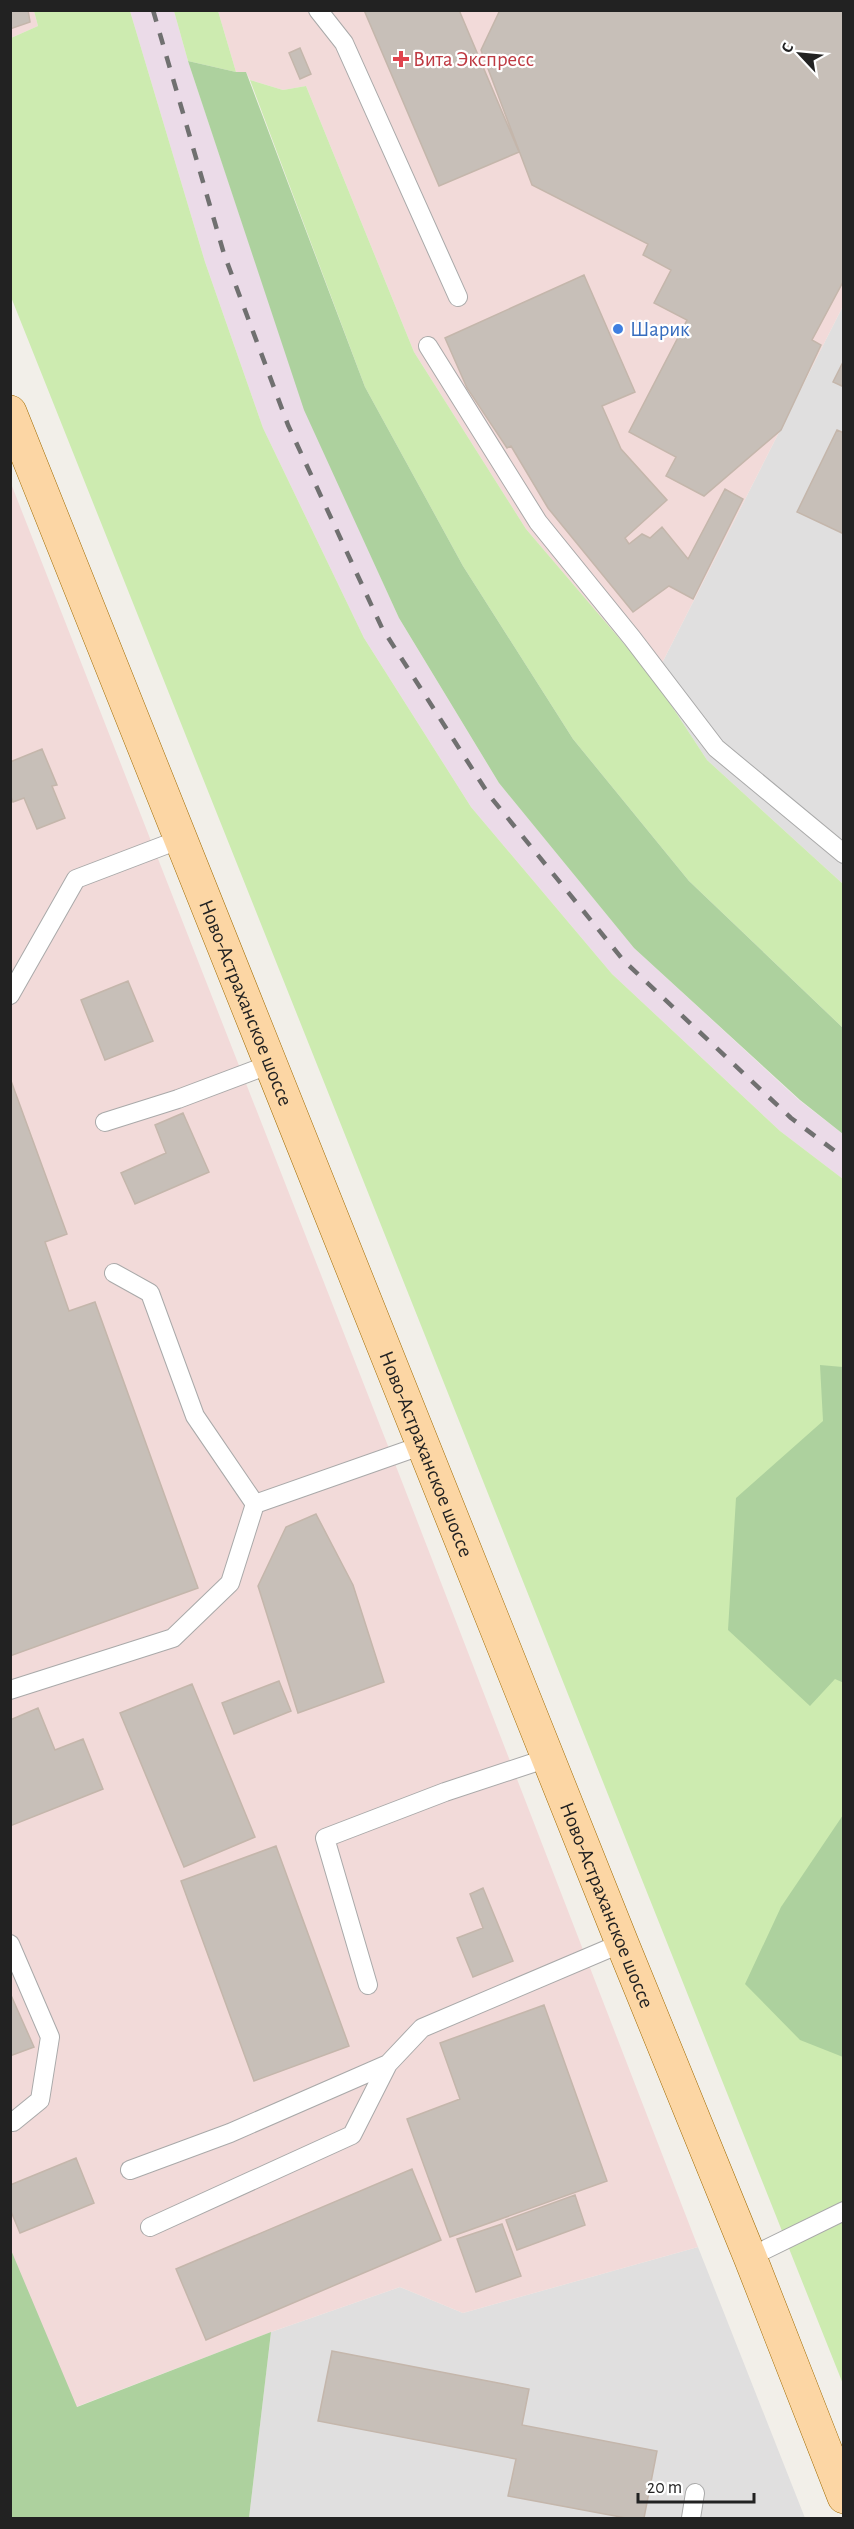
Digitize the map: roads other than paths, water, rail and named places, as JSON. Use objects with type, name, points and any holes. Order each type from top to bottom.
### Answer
[{"type":"main road","name":"Ново-Астраханское шоссе","points":[[10,412],[750,2257],[843,2497]]},
{"type":"lane","points":[[318,10],[344,43],[458,297]]},
{"type":"lane","points":[[428,346],[538,522],[632,638],[716,748],[843,854]]},
{"type":"lane","points":[[10,995],[76,879],[181,839]]},
{"type":"lane","points":[[105,1122],[178,1099],[272,1064]]},
{"type":"lane","points":[[114,1273],[150,1293],[195,1416],[255,1504]]},
{"type":"lane","points":[[255,1504],[423,1445]]},
{"type":"lane","points":[[10,1690],[173,1638],[231,1583],[255,1504]]},
{"type":"lane","points":[[368,1985],[325,1838],[446,1792],[548,1758]]},
{"type":"lane","points":[[150,2227],[352,2135],[388,2064],[422,2028],[622,1942]]},
{"type":"lane","points":[[10,1944],[50,2037],[40,2100],[13,2122]]},
{"type":"lane","points":[[130,2170],[230,2133],[388,2064]]},
{"type":"lane","points":[[750,2257],[843,2211]]},
{"type":"lane","points":[[691,2518],[695,2493]]},
{"type":"railway","points":[[153,10],[224,254],[288,425],[382,628],[489,795],[624,961],[791,1118],[844,1158]]},
{"type":"place","name":"Вита Экспресс","points":[[401,59]]},
{"type":"place","name":"Шарик","points":[[618,329]]}]
